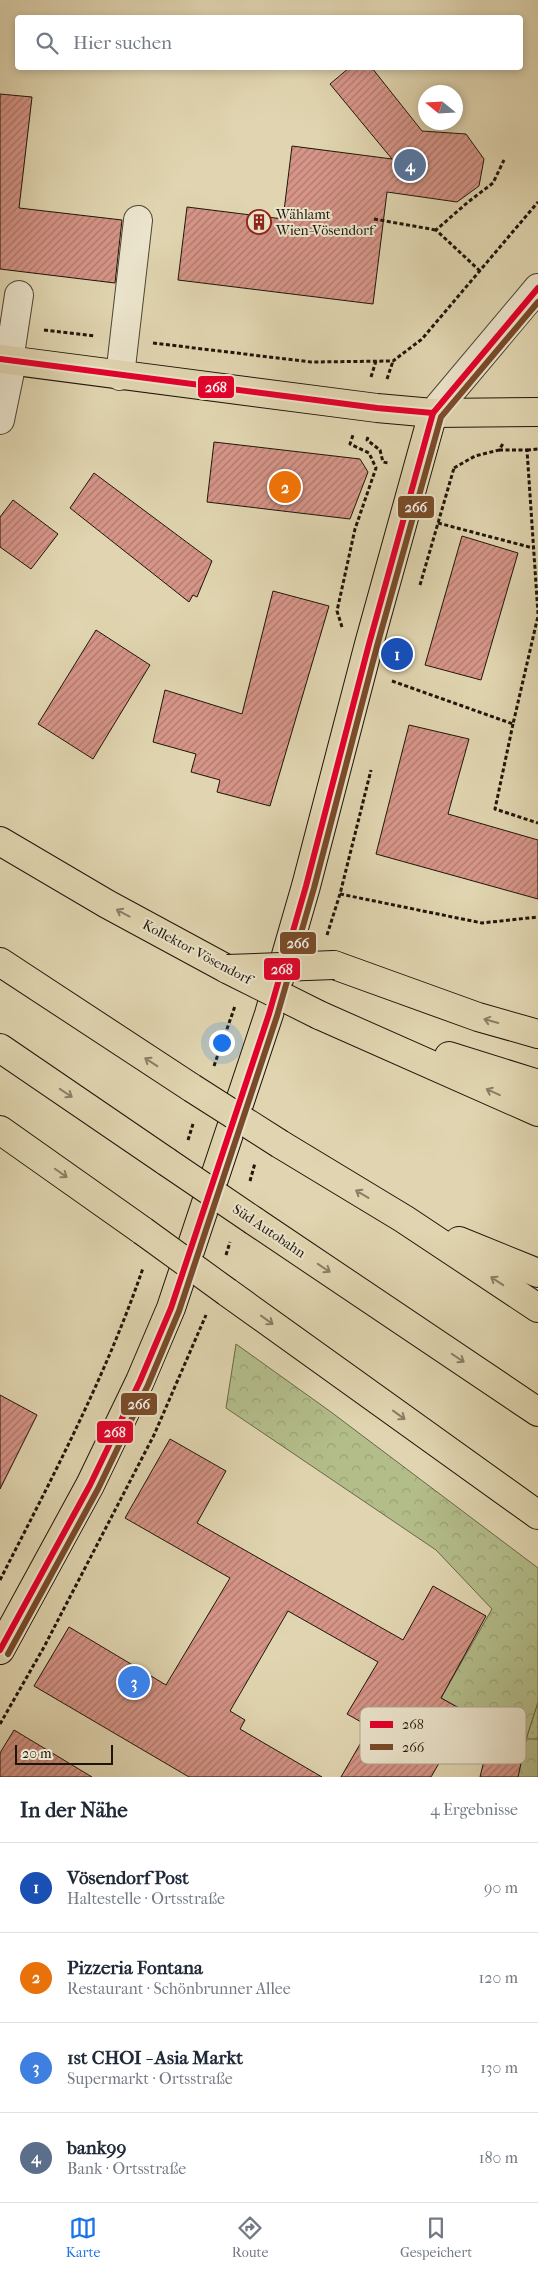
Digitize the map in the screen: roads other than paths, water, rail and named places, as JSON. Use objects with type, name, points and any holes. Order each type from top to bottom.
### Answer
[{"type":"main road","points":[[7,361],[377,408],[433,413],[538,412]]},
{"type":"main road","points":[[0,1650],[90,1485],[140,1381],[171,1308],[270,1014],[306,886],[371,635],[433,413]]},
{"type":"main road","name":"Kollektor Vösendorf","points":[[0,840],[106,904],[228,969],[319,1015],[538,1112]]},
{"type":"main road","points":[[0,962],[280,1144],[404,1219],[538,1308]]},
{"type":"main road","points":[[228,969],[334,965],[478,1017],[538,1034]]},
{"type":"main road","points":[[319,1015],[538,1084]]},
{"type":"main road","name":"Süd Autobahn","points":[[0,1048],[538,1412]]},
{"type":"main road","points":[[0,1130],[538,1515]]},
{"type":"main road","points":[[404,1219],[538,1273]]},
{"type":"street","points":[[120,376],[138,220]]},
{"type":"street","points":[[433,413],[538,288]]},
{"type":"street","points":[[0,420],[7,361],[19,295]]},
{"type":"place","name":"bank99","points":[[410,165]]},
{"type":"place","name":"Wählamt Wien-Vösendorf","points":[[259,222]]},
{"type":"place","name":"Pizzeria Fontana","points":[[285,487]]},
{"type":"place","name":"Vösendorf Post","points":[[397,654]]},
{"type":"place","name":"1st CHOI - Asia Markt","points":[[134,1682]]}]
